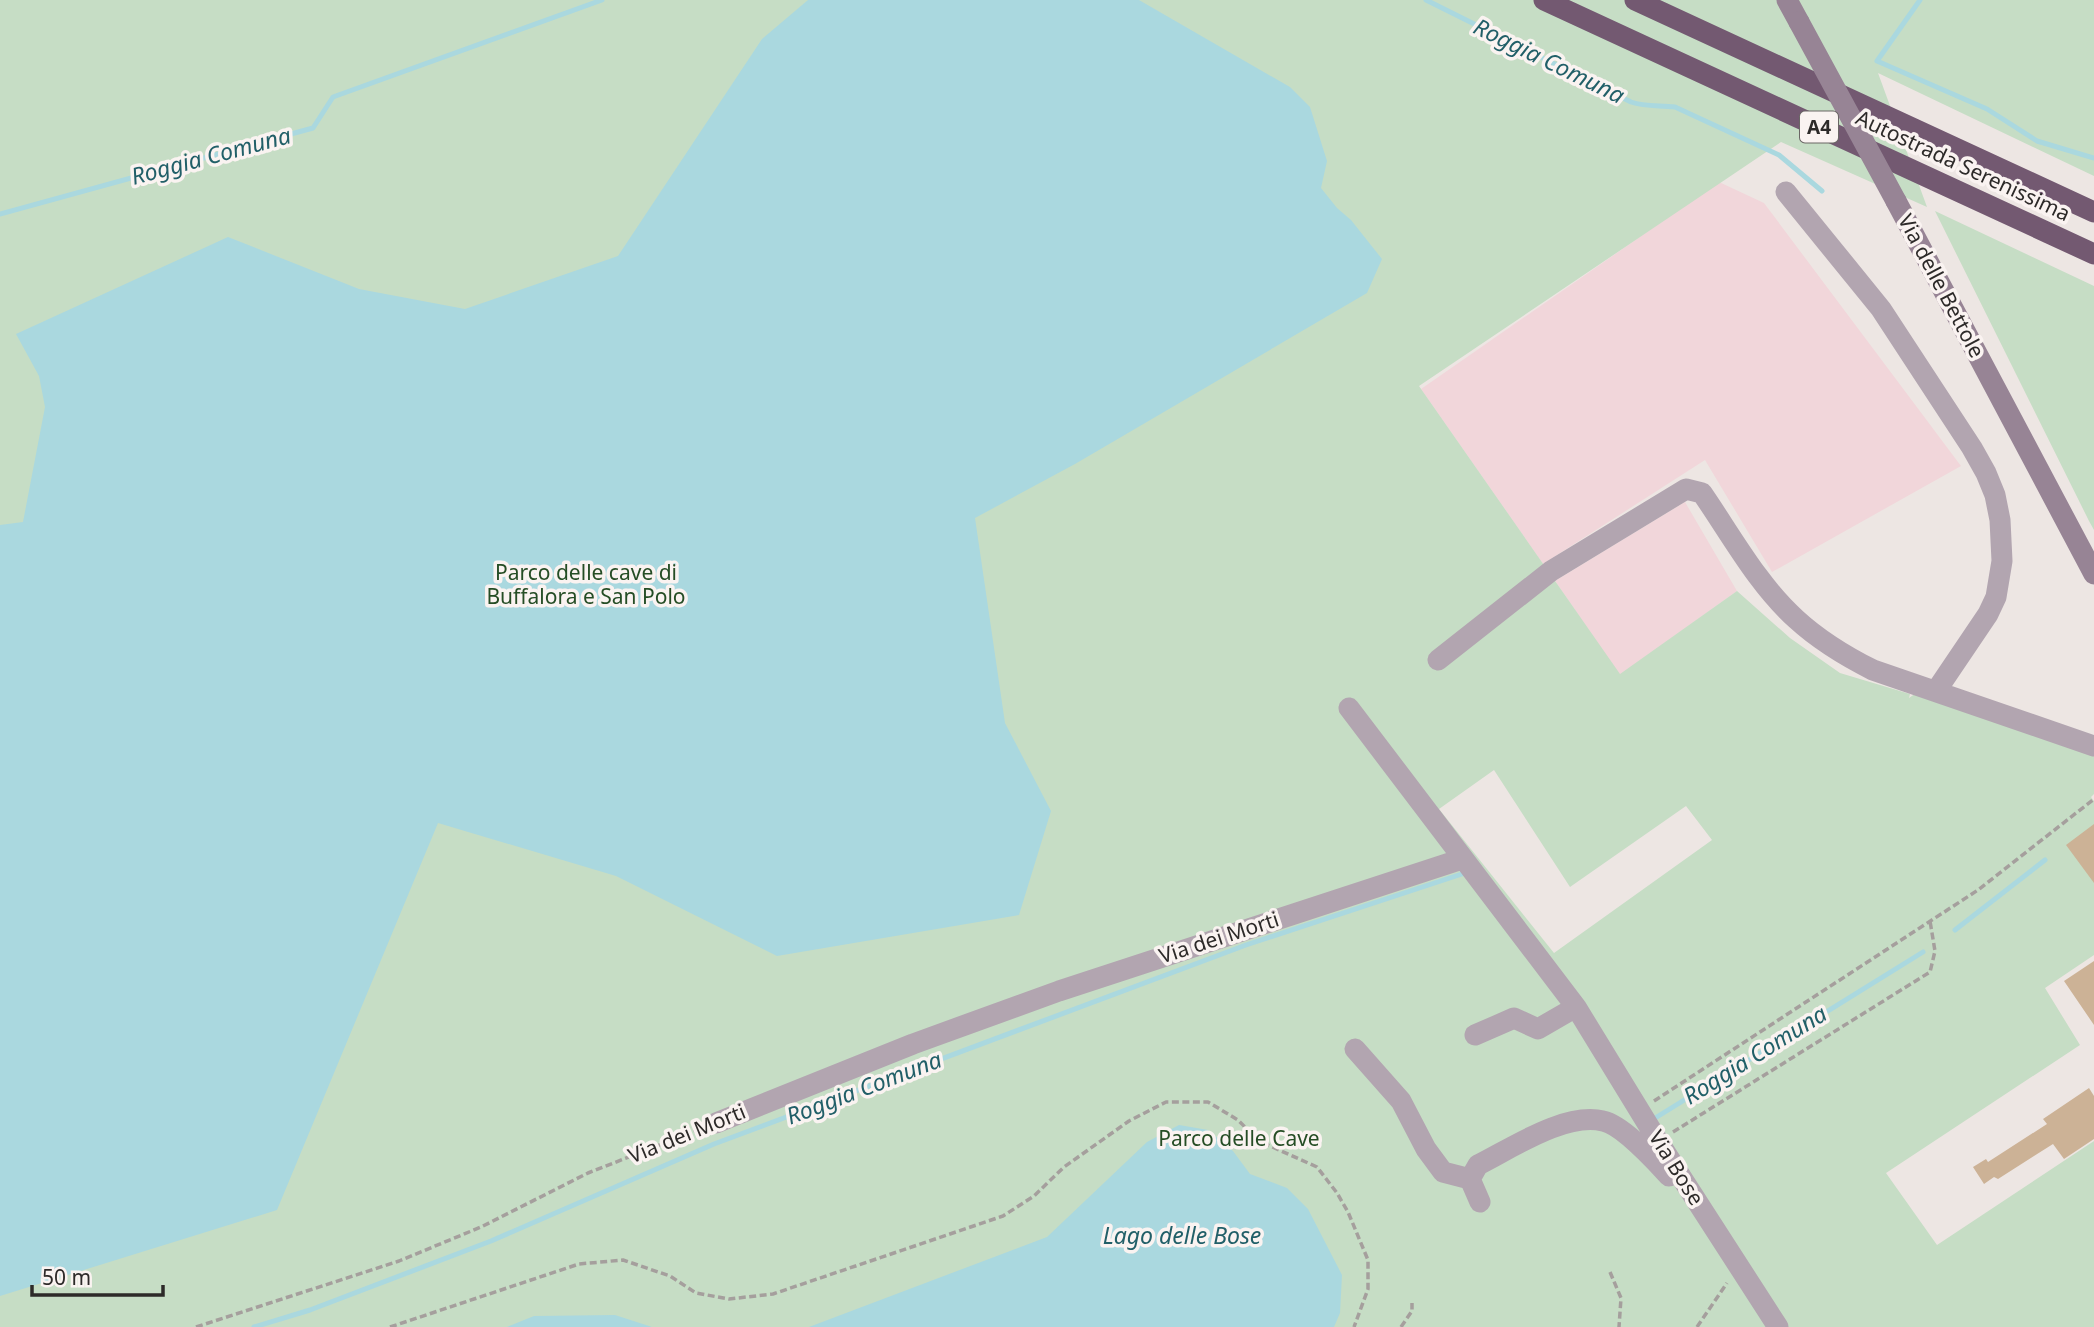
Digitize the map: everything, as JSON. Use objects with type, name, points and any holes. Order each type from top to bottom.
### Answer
[{"type":"highway","name":"Autostrada Serenissima","points":[[1544,0],[2094,254]]},
{"type":"highway","name":"Autostrada Serenissima","points":[[1635,0],[2094,212]]},
{"type":"main road","name":"Via delle Bettole","points":[[1787,0],[2094,574]]},
{"type":"street","points":[[1786,192],[1881,309],[1972,448],[1995,495],[2000,520],[2002,561],[1996,597],[1988,614],[1937,691]]},
{"type":"street","points":[[1438,660],[1551,571],[1686,488],[1702,493],[1766,587],[1794,618],[1820,639],[1873,670],[2094,746]]},
{"type":"street","name":"Via Bose","points":[[1349,708],[1576,1007],[1658,1141],[1778,1327]]},
{"type":"street","name":"Via dei Morti","points":[[716,1123],[913,1044],[1059,990],[1462,859]]},
{"type":"street","points":[[1475,1035],[1514,1018],[1538,1029],[1576,1007]]},
{"type":"street","points":[[1355,1049],[1401,1101],[1426,1149],[1443,1172],[1470,1179]]},
{"type":"street","points":[[1470,1179],[1478,1165],[1569,1121],[1605,1121],[1636,1141],[1703,1211]]},
{"type":"street","points":[[1470,1179],[1480,1202]]},
{"type":"path","points":[[1641,1110],[1978,890],[2094,799]]},
{"type":"path","points":[[1658,1141],[1930,972],[1935,951],[1930,921]]},
{"type":"path","points":[[390,1327],[579,1264],[623,1260],[670,1276],[696,1293],[729,1299],[773,1294],[1003,1216],[1034,1196],[1075,1158],[1129,1121],[1166,1102],[1208,1102],[1238,1120],[1259,1141],[1317,1167],[1348,1212],[1368,1260],[1368,1289],[1354,1327]]},
{"type":"path","name":"Via dei Morti","points":[[196,1327],[399,1261],[481,1227],[588,1173],[716,1123]]},
{"type":"path","points":[[1697,1327],[1740,1268]]},
{"type":"path","points":[[1610,1272],[1621,1298],[1619,1327]]},
{"type":"path","points":[[1401,1327],[1412,1311],[1412,1303]]},
{"type":"shaded area","points":[[1719,182],[1764,203],[1961,466],[1772,572],[1705,460],[1543,564],[1421,389]]},
{"type":"shaded area","points":[[1685,502],[1737,591],[1620,675],[1555,581]]},
{"type":"green space","name":"Parco delle cave di Buffalora e San Polo","points":[[0,0],[2094,0],[2094,176],[1878,73],[1927,207],[1781,142],[1419,386],[1620,674],[1737,591],[1790,638],[1840,673],[1910,694],[1909,698],[1916,693],[2094,752],[2094,794],[2091,797],[2094,801],[2094,955],[2045,988],[2080,1045],[1886,1173],[1937,1245],[2094,1141],[2094,1327],[0,1327]],"holes":[[[1494,770],[1570,887],[1686,806],[1712,840],[1554,953],[1439,809]]]},
{"type":"green space","points":[[1935,211],[2094,286],[2094,530],[2089,521]]},
{"type":"water","points":[[808,0],[1139,0],[1290,87],[1310,107],[1327,161],[1321,188],[1382,259],[1367,293],[1075,464],[975,518],[1005,723],[1051,811],[1019,915],[777,956],[616,876],[438,823],[277,1210],[0,1296],[0,525],[23,522],[45,407],[39,376],[16,334],[228,237],[359,289],[465,309],[618,256],[762,39]]},
{"type":"water","name":"Lago delle Bose","points":[[1179,1125],[1208,1130],[1233,1151],[1250,1174],[1287,1188],[1308,1209],[1342,1275],[1340,1313],[1334,1327],[809,1327],[1047,1237],[1147,1142]]},
{"type":"water","points":[[615,1315],[652,1327],[507,1327],[534,1316]]},
{"type":"building","points":[[2094,824],[2094,883],[2066,845]]},
{"type":"building","points":[[2094,961],[2094,1025],[2064,981]]},
{"type":"building","points":[[2089,1088],[2094,1096],[2094,1139],[2064,1159],[2053,1144],[1998,1179],[1994,1177],[1984,1184],[1973,1167],[1986,1159],[1988,1162],[2047,1124],[2043,1119]]},
{"type":"waterway","name":"Roggia Comuna","points":[[0,214],[313,128],[333,97],[602,0]]},
{"type":"waterway","name":"Roggia Comuna","points":[[1426,0],[1631,102],[1675,107],[1779,155],[1822,191]]},
{"type":"waterway","name":"Roggia Comuna","points":[[1920,0],[1877,61],[1987,109],[2037,141],[2094,158]]},
{"type":"waterway","name":"Roggia Comuna","points":[[1955,930],[2045,860]]},
{"type":"waterway","name":"Roggia Comuna","points":[[254,1327],[310,1310],[491,1241],[714,1144],[1246,945],[1468,872]]},
{"type":"waterway","name":"Roggia Comuna","points":[[1652,1120],[1923,952]]},
{"type":"park label","name":"Parco delle Cave","points":[[1239,1139]]}]
